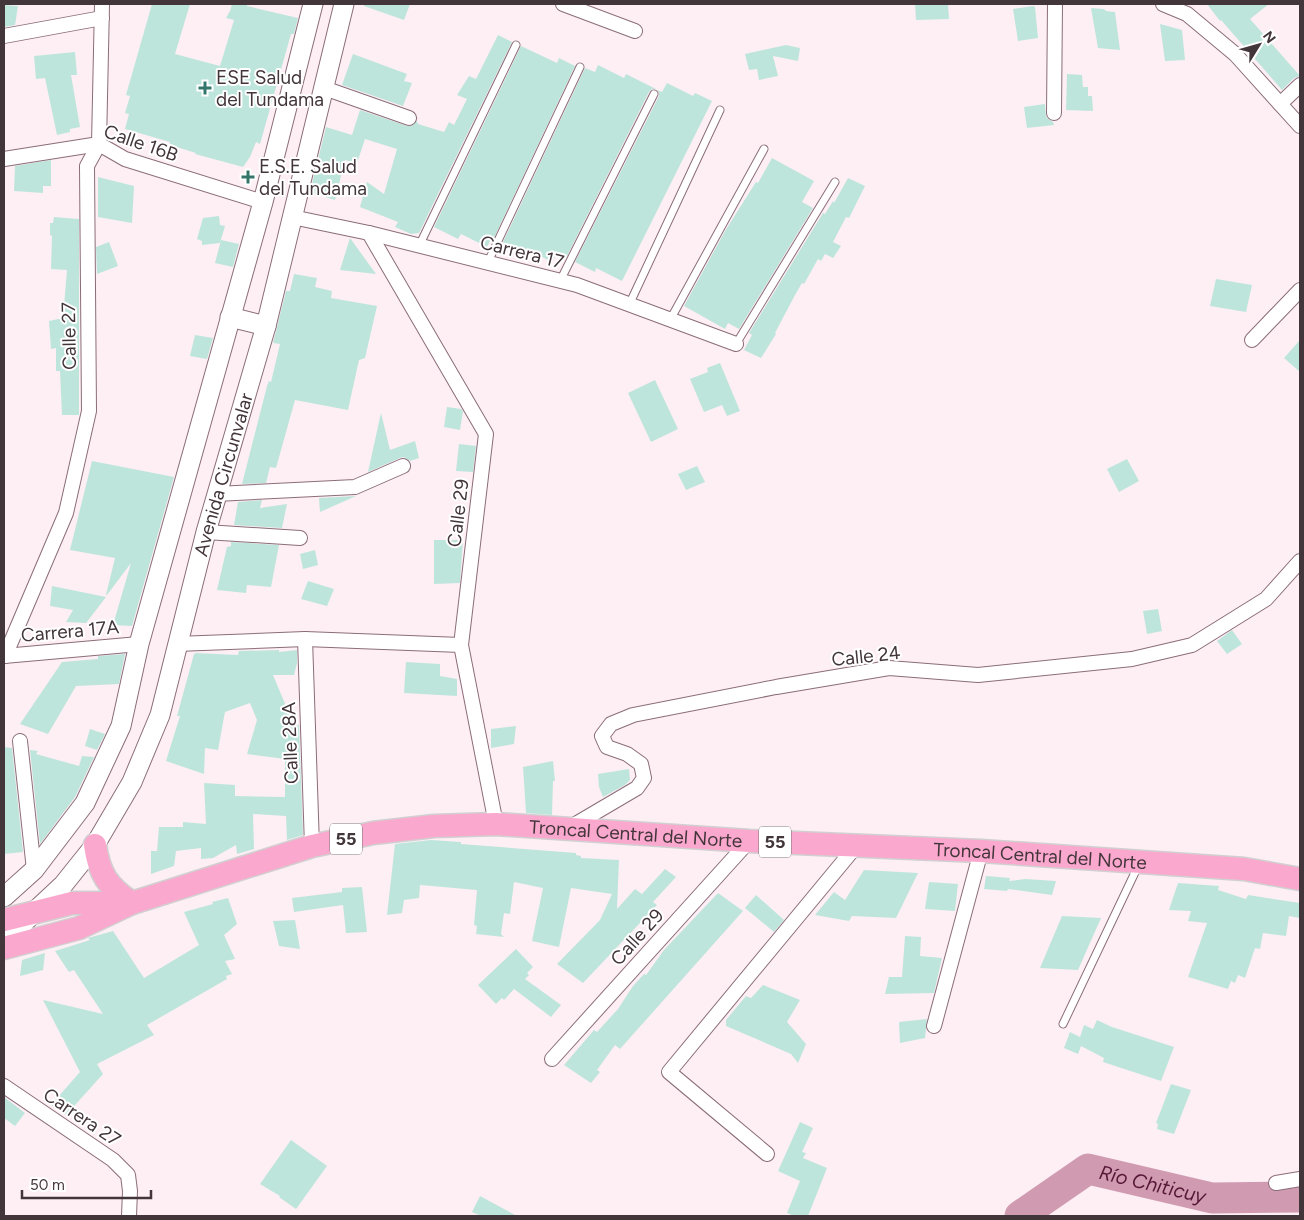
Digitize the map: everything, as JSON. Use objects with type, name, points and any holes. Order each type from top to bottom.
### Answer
[{"type":"highway","name":"Troncal Central del Norte","points":[[132,903],[312,846],[382,832],[434,826],[496,824],[749,841],[981,850],[1244,869],[1300,879]]},
{"type":"highway","points":[[95,845],[98,863],[105,879],[117,893],[132,903]]},
{"type":"highway","name":"Avenida Circunvalar","points":[[4,920],[72,902],[132,903]]},
{"type":"highway","name":"55","points":[[4,948],[79,928],[132,903]]},
{"type":"main road","name":"Avenida Circunvalar","points":[[4,897],[34,870],[86,803],[121,726],[139,644],[263,202],[313,4]]},
{"type":"main road","name":"Avenida Circunvalar","points":[[4,944],[63,885],[95,845],[132,782],[160,715],[176,644],[216,494],[266,326],[344,4]]},
{"type":"main road","points":[[230,317],[266,326]]},
{"type":"street","name":"Calle 27","points":[[4,656],[66,513],[89,411],[87,166],[98,144],[102,4]]},
{"type":"street","points":[[563,4],[635,31]]},
{"type":"street","points":[[1054,113],[1055,4]]},
{"type":"street","points":[[1163,4],[1187,14],[1235,54],[1300,126]]},
{"type":"street","points":[[4,36],[102,18]]},
{"type":"street","points":[[1280,104],[1300,85]]},
{"type":"street","points":[[324,88],[408,118]]},
{"type":"street","name":"Calle 16B","points":[[4,159],[98,144],[125,159],[263,202]]},
{"type":"street","name":"Carrera 17","points":[[292,217],[369,233],[577,285],[736,344]]},
{"type":"street","name":"Calle 29","points":[[369,233],[486,434],[461,645],[496,824]]},
{"type":"street","points":[[1252,340],[1300,290]]},
{"type":"street","points":[[216,494],[355,487],[403,466]]},
{"type":"street","points":[[206,532],[300,538]]},
{"type":"street","name":"Calle 24","points":[[568,829],[637,788],[644,778],[641,764],[627,754],[606,747],[602,736],[611,724],[633,715],[776,687],[889,668],[978,675],[1132,659],[1192,645],[1266,599],[1300,561]]},
{"type":"street","points":[[176,644],[305,639],[461,645]]},
{"type":"street","name":"Calle 28A","points":[[305,639],[312,846]]},
{"type":"street","name":"Carrera 17A","points":[[4,656],[139,644]]},
{"type":"street","points":[[20,741],[34,870]]},
{"type":"street","name":"Calle 29","points":[[552,1059],[749,841]]},
{"type":"street","points":[[767,1154],[669,1072],[856,845]]},
{"type":"street","points":[[934,1026],[981,850]]},
{"type":"street","name":"Carrera 27","points":[[4,1086],[113,1160],[128,1175],[130,1191],[129,1216]]},
{"type":"street","points":[[1276,1183],[1300,1179]]},
{"type":"lane","points":[[419,246],[516,45]]},
{"type":"lane","points":[[487,264],[580,67]]},
{"type":"lane","points":[[560,281],[654,94]]},
{"type":"lane","points":[[630,304],[720,110]]},
{"type":"lane","points":[[670,320],[764,149]]},
{"type":"lane","points":[[736,344],[835,182]]},
{"type":"lane","points":[[1063,1024],[1140,862]]},
{"type":"building","points":[[152,4],[190,4],[175,54],[220,66],[234,20],[226,18],[232,4],[247,4],[247,6],[298,18],[294,34],[291,34],[260,144],[256,142],[250,157],[243,167],[195,154],[170,145],[170,142],[125,129],[129,114],[125,113],[130,96],[126,95]]},
{"type":"building","points":[[364,4],[410,4],[404,20],[364,6]]},
{"type":"building","points":[[915,4],[948,4],[949,19],[916,20]]},
{"type":"building","points":[[1207,4],[1269,4],[1250,19],[1300,76],[1294,78],[1282,90]]},
{"type":"building","points":[[4,5],[18,6],[15,25],[4,27]]},
{"type":"building","points":[[1035,7],[1038,38],[1018,41],[1013,9]]},
{"type":"building","points":[[1091,8],[1115,12],[1120,50],[1098,48]]},
{"type":"building","points":[[1160,24],[1182,30],[1185,60],[1165,61]]},
{"type":"building","points":[[498,35],[512,42],[419,233],[411,234],[395,227],[398,222],[360,207],[367,182],[384,194],[397,149],[365,139],[357,163],[345,160],[335,200],[310,192],[326,127],[352,135],[360,110],[407,126],[411,126],[417,121],[418,124],[444,132],[449,122],[454,125],[467,99],[457,95],[469,76],[476,79]]},
{"type":"building","points":[[786,45],[800,48],[798,61],[773,56],[778,76],[759,80],[757,69],[749,70],[745,54]]},
{"type":"building","points":[[521,46],[557,63],[559,58],[575,66],[494,238],[492,237],[487,247],[461,234],[458,239],[434,227]]},
{"type":"building","points":[[75,52],[77,75],[71,75],[80,127],[57,135],[45,78],[36,79],[34,56]]},
{"type":"building","points":[[353,54],[407,74],[404,81],[412,83],[403,106],[342,85]]},
{"type":"building","points":[[598,65],[624,78],[626,74],[656,89],[652,89],[649,92],[566,258],[557,253],[552,262],[526,249],[524,253],[503,242],[585,68],[595,72]]},
{"type":"building","points":[[1067,74],[1082,75],[1083,87],[1088,87],[1088,96],[1092,96],[1093,111],[1066,110]]},
{"type":"building","points":[[667,83],[693,96],[695,93],[712,101],[622,281],[596,268],[595,272],[575,262],[659,96],[657,90],[662,92]]},
{"type":"building","points":[[1045,104],[1046,117],[1054,125],[1027,128],[1024,107]]},
{"type":"building","points":[[772,158],[814,181],[802,202],[813,208],[739,329],[728,323],[725,329],[684,306],[725,231],[756,182],[758,183]]},
{"type":"building","points":[[51,160],[51,186],[43,186],[43,193],[14,191],[15,166]]},
{"type":"building","points":[[98,177],[134,186],[132,223],[98,217]]},
{"type":"building","points":[[848,178],[865,186],[849,218],[846,217],[833,242],[841,246],[833,258],[825,254],[821,261],[818,259],[804,284],[802,283],[795,295],[776,334],[761,358],[744,350],[752,335],[749,333],[823,213],[825,214],[833,201],[834,203]]},
{"type":"building","points":[[219,216],[220,225],[225,226],[220,243],[202,245],[202,241],[197,239],[203,218]]},
{"type":"building","points":[[54,217],[79,219],[79,415],[62,415],[60,371],[56,371],[56,348],[51,349],[49,321],[63,318],[67,270],[51,269],[52,236],[50,235],[50,223],[53,223]]},
{"type":"building","points":[[350,238],[376,274],[340,270]]},
{"type":"building","points":[[221,240],[239,244],[233,267],[215,263]]},
{"type":"building","points":[[109,242],[118,266],[97,274],[96,247]]},
{"type":"building","points":[[294,274],[317,278],[315,287],[332,291],[331,298],[377,306],[365,358],[359,360],[348,410],[295,400],[276,468],[270,467],[266,483],[242,484],[267,386],[269,381],[271,382],[280,344],[273,343],[286,291],[290,291]]},
{"type":"building","points":[[1216,279],[1252,285],[1246,312],[1210,306]]},
{"type":"building","points":[[195,335],[213,338],[207,359],[190,356]]},
{"type":"building","points":[[1300,340],[1300,372],[1284,358]]},
{"type":"building","points":[[720,363],[740,411],[727,416],[722,405],[704,412],[690,379],[708,372],[707,368]]},
{"type":"building","points":[[655,380],[678,429],[651,442],[628,393]]},
{"type":"building","points":[[447,407],[463,411],[460,430],[444,427]]},
{"type":"building","points":[[381,413],[390,450],[415,441],[419,458],[410,461],[404,457],[400,458],[368,472]]},
{"type":"building","points":[[459,444],[476,446],[473,472],[456,471]]},
{"type":"building","points":[[1127,459],[1139,481],[1119,492],[1107,469]]},
{"type":"building","points":[[92,461],[174,477],[132,626],[113,625],[131,563],[106,595],[115,558],[70,550]]},
{"type":"building","points":[[697,466],[705,482],[686,490],[678,474]]},
{"type":"building","points":[[356,496],[320,512],[319,498]]},
{"type":"building","points":[[262,500],[260,508],[287,504],[282,528],[234,525],[238,502]]},
{"type":"building","points":[[434,540],[463,540],[460,583],[434,584]]},
{"type":"building","points":[[231,542],[279,545],[271,587],[247,585],[246,593],[217,590],[227,547],[231,546]]},
{"type":"building","points":[[315,550],[318,565],[303,569],[300,554]]},
{"type":"building","points":[[308,581],[334,589],[327,606],[301,599]]},
{"type":"building","points":[[52,586],[106,597],[86,623],[66,622],[73,610],[50,606]]},
{"type":"building","points":[[1158,609],[1162,631],[1147,634],[1143,611]]},
{"type":"building","points":[[1232,630],[1242,644],[1227,654],[1217,641]]},
{"type":"building","points":[[279,650],[279,652],[297,650],[297,663],[294,675],[273,675],[294,725],[299,725],[303,835],[287,840],[286,816],[253,814],[254,849],[237,854],[236,845],[213,858],[201,859],[201,848],[176,851],[174,866],[151,874],[151,851],[157,851],[159,827],[183,827],[183,822],[206,824],[204,783],[235,785],[235,796],[285,797],[285,759],[247,754],[257,720],[250,703],[225,712],[218,750],[205,748],[204,774],[166,761],[180,716],[177,716],[194,654],[238,655],[239,651]]},
{"type":"building","points":[[125,654],[119,684],[76,686],[48,734],[20,724],[62,662],[98,659],[98,656]]},
{"type":"building","points":[[406,662],[440,664],[440,676],[457,679],[457,696],[404,693]]},
{"type":"building","points":[[516,726],[514,744],[491,748],[491,729]]},
{"type":"building","points":[[90,729],[105,734],[97,750],[85,746]]},
{"type":"building","points":[[4,747],[12,748],[23,852],[4,854]]},
{"type":"building","points":[[30,750],[38,751],[36,754],[79,766],[82,756],[94,757],[75,797],[40,844]]},
{"type":"building","points":[[553,761],[555,781],[553,781],[552,815],[526,813],[523,767]]},
{"type":"building","points":[[629,769],[630,780],[625,785],[603,797],[599,787],[598,774]]},
{"type":"building","points":[[431,840],[576,853],[581,858],[619,860],[617,909],[635,889],[642,894],[665,869],[676,877],[653,902],[657,905],[583,983],[557,964],[600,920],[612,894],[571,888],[559,947],[532,941],[543,888],[514,882],[510,914],[504,913],[501,934],[504,937],[476,934],[477,926],[474,925],[477,890],[420,885],[419,898],[404,900],[402,913],[387,915],[395,844]]},
{"type":"building","points":[[864,870],[918,873],[896,918],[852,916],[849,921],[815,915],[834,892],[845,900]]},
{"type":"building","points":[[986,876],[1010,878],[1009,881],[1025,879],[1056,881],[1052,895],[1008,889],[1007,891],[984,889]]},
{"type":"building","points":[[929,882],[958,884],[955,911],[925,909]]},
{"type":"building","points":[[1178,883],[1219,886],[1218,890],[1246,899],[1248,895],[1300,903],[1300,918],[1289,916],[1286,936],[1263,933],[1260,949],[1255,948],[1245,978],[1238,975],[1235,983],[1231,981],[1228,989],[1188,977],[1207,923],[1188,921],[1191,911],[1169,910]]},
{"type":"building","points":[[362,887],[367,932],[346,933],[343,905],[294,912],[292,898],[342,892],[342,888]]},
{"type":"building","points":[[718,893],[743,911],[620,1049],[615,1045],[597,1070],[600,1072],[591,1083],[564,1065],[594,1030],[597,1032],[618,1009],[633,986],[644,974],[646,975],[664,950]]},
{"type":"building","points":[[756,895],[784,920],[774,932],[745,908]]},
{"type":"building","points":[[228,898],[237,924],[224,935],[235,959],[225,961],[232,974],[226,976],[227,979],[147,1025],[154,1035],[97,1064],[103,1074],[66,1115],[51,1105],[80,1072],[43,1000],[103,1014],[74,970],[69,972],[55,951],[90,940],[88,938],[113,931],[144,978],[199,945],[184,912]]},
{"type":"building","points":[[1062,916],[1101,918],[1078,970],[1040,968]]},
{"type":"building","points":[[295,920],[300,949],[279,946],[273,921]]},
{"type":"building","points":[[905,936],[921,937],[920,956],[942,958],[934,993],[885,994],[889,977],[902,977]]},
{"type":"building","points":[[516,949],[533,967],[527,973],[529,975],[525,979],[561,1005],[551,1017],[514,989],[504,1000],[502,998],[496,1004],[478,985]]},
{"type":"building","points":[[45,953],[43,970],[20,976],[22,960]]},
{"type":"building","points":[[763,985],[800,1000],[787,1022],[806,1044],[798,1063],[791,1054],[726,1026],[726,1020],[746,996],[751,998]]},
{"type":"building","points":[[927,1019],[925,1038],[900,1043],[899,1022]]},
{"type":"building","points":[[1097,1020],[1112,1027],[1174,1047],[1161,1081],[1103,1062],[1104,1058],[1081,1046],[1078,1054],[1064,1048],[1070,1032],[1080,1037],[1084,1025],[1093,1029]]},
{"type":"building","points":[[1171,1084],[1191,1090],[1174,1134],[1157,1129],[1158,1124],[1156,1123]]},
{"type":"building","points":[[4,1097],[25,1113],[15,1126],[4,1118]]},
{"type":"building","points":[[800,1122],[813,1128],[802,1152],[806,1153],[803,1158],[827,1168],[808,1216],[794,1216],[787,1213],[800,1181],[778,1171]]},
{"type":"building","points":[[291,1140],[327,1166],[296,1209],[280,1196],[260,1184]]},
{"type":"building","points":[[480,1196],[517,1216],[481,1216],[472,1212]]},
{"type":"waterway","name":"Río Chiticuy","points":[[1020,1216],[1088,1169],[1212,1198],[1300,1197]]},
{"type":"place","name":"ESE Salud del Tundama","points":[[205,88]]},
{"type":"place","name":"E.S.E. Salud del Tundama","points":[[248,177]]}]
